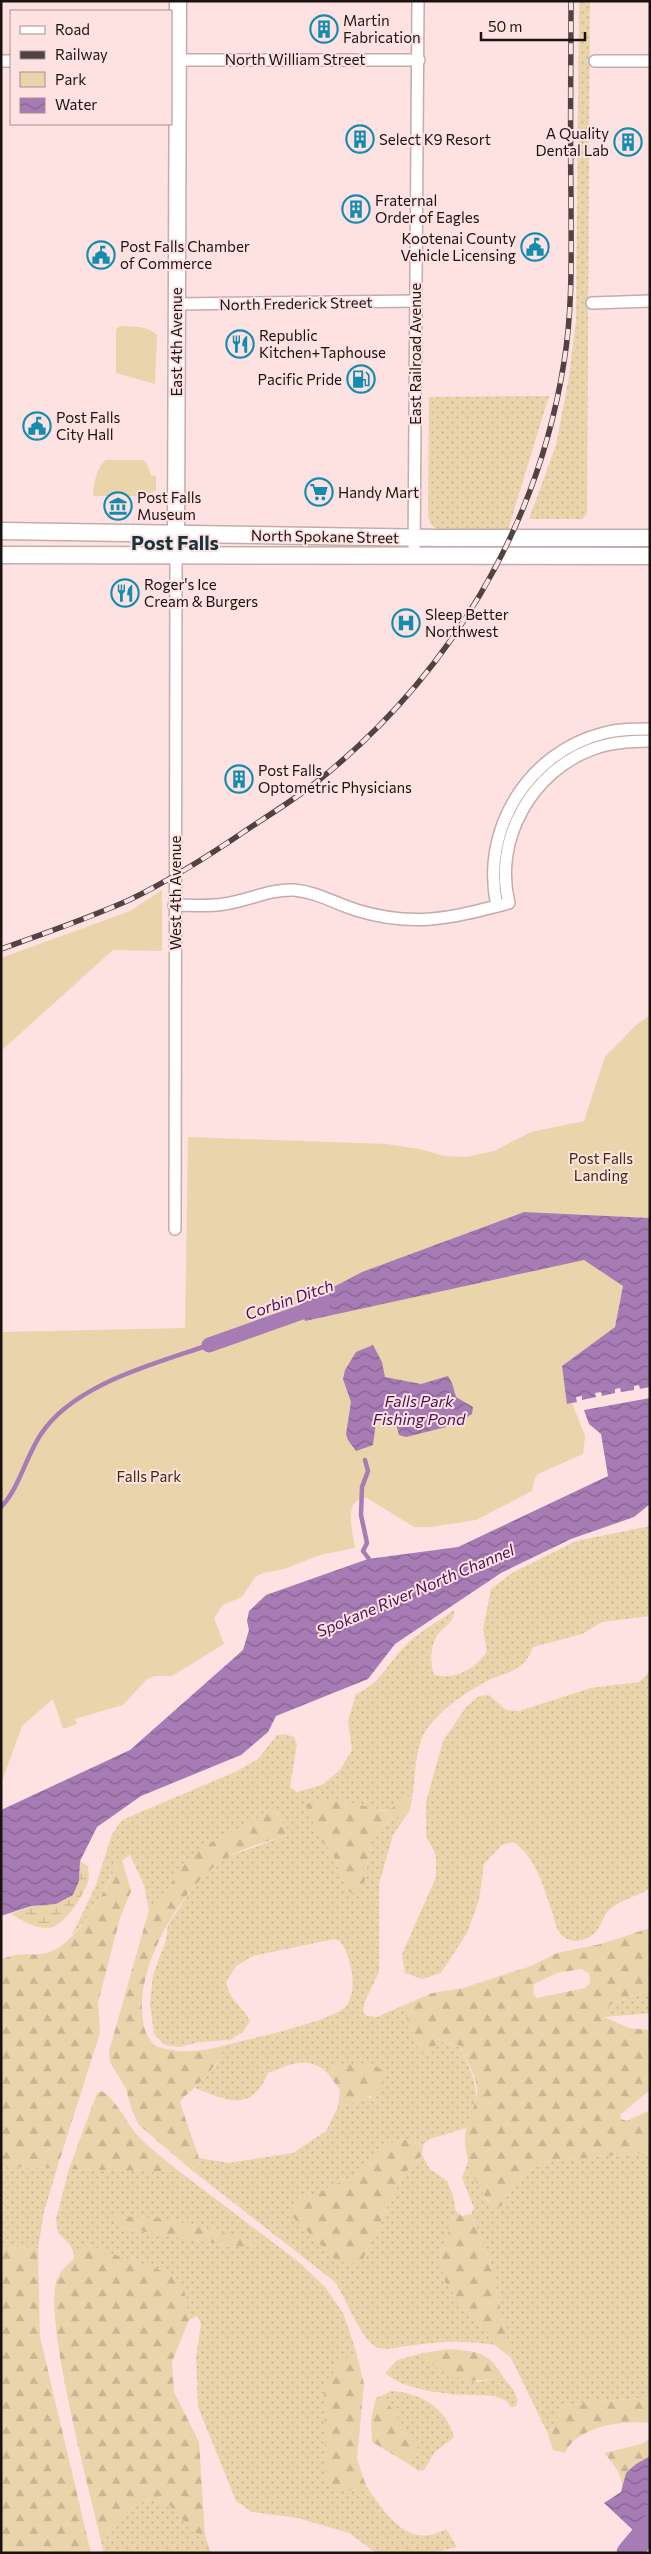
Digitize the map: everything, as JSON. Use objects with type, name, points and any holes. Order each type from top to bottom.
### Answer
[{"type":"main road","name":"East 4th Avenue","points":[[176,556],[174,60],[178,1]]},
{"type":"main road","name":"North Spokane Street","points":[[1,531],[414,538],[650,538]]},
{"type":"main road","name":"North Spokane Street","points":[[1,555],[650,556]]},
{"type":"street","name":"East Railroad Avenue","points":[[414,557],[418,1]]},
{"type":"street","name":"North William Street","points":[[174,60],[419,60]]},
{"type":"street","points":[[594,61],[650,61]]},
{"type":"street","name":"North Frederick Street","points":[[176,304],[416,301]]},
{"type":"street","points":[[592,303],[650,302]]},
{"type":"street","name":"West 4th Avenue","points":[[175,1229],[176,556]]},
{"type":"street","points":[[497,906],[493,873],[498,834],[513,801],[530,777],[554,756],[585,739],[618,730],[650,729]]},
{"type":"street","points":[[174,905],[223,904],[286,890],[313,893],[353,909],[407,920],[454,918],[509,903],[505,868],[510,841],[522,810],[539,786],[562,765],[587,751],[623,742],[650,741]]},
{"type":"green space","points":[[579,1],[590,1],[587,513],[583,519],[529,519],[556,445],[569,377],[576,320]]},
{"type":"green space","points":[[119,326],[144,328],[157,335],[155,384],[116,373],[116,330]]},
{"type":"green space","points":[[549,396],[507,533],[444,531],[434,527],[430,523],[428,513],[429,397]]},
{"type":"green space","points":[[106,460],[143,460],[147,464],[151,475],[156,476],[156,490],[143,496],[93,496],[98,472]]},
{"type":"green space","points":[[162,890],[162,951],[113,950],[1,1051],[1,958],[130,911]]},
{"type":"green space","name":"Falls Park","points":[[650,1015],[650,1218],[524,1212],[362,1272],[300,1305],[305,1320],[584,1259],[623,1286],[615,1327],[562,1366],[568,1404],[572,1403],[585,1436],[583,1454],[538,1474],[532,1491],[476,1520],[431,1527],[414,1527],[367,1498],[359,1499],[354,1503],[351,1517],[355,1548],[320,1555],[284,1569],[263,1573],[255,1577],[242,1597],[223,1605],[214,1618],[224,1644],[172,1676],[155,1676],[147,1679],[123,1705],[75,1719],[77,1724],[63,1729],[53,1699],[22,1726],[1,1784],[1,1332],[185,1328],[188,1137],[386,1144],[420,1149],[444,1156],[466,1157],[494,1151],[531,1132],[584,1121],[605,1057],[635,1026]]},
{"type":"green space","points":[[650,1526],[650,1616],[602,1622],[582,1634],[533,1647],[524,1663],[518,1668],[488,1680],[465,1694],[442,1712],[430,1725],[420,1745],[416,1761],[413,1792],[394,1807],[382,1810],[369,1809],[344,1801],[320,1839],[332,1852],[347,1890],[363,1890],[371,1841],[381,1826],[410,1810],[393,1835],[379,1884],[379,1972],[365,2001],[363,2012],[367,2016],[377,2017],[402,2006],[420,2053],[442,2042],[459,2045],[475,2086],[475,2104],[466,2128],[430,2139],[423,2145],[403,2139],[391,2143],[362,2172],[293,2204],[363,2259],[402,2176],[422,2155],[430,2169],[447,2181],[456,2211],[440,2256],[445,2282],[495,2345],[447,2342],[382,2349],[373,2345],[363,2333],[335,2282],[194,2172],[198,2168],[199,2158],[229,2163],[293,2153],[326,2131],[338,2107],[372,2097],[349,2064],[325,2070],[309,2063],[291,2064],[268,2073],[261,2086],[246,2099],[228,2100],[195,2088],[215,2067],[226,2045],[326,2018],[339,2012],[346,2006],[350,1999],[353,1982],[350,1964],[340,1941],[334,1939],[253,1956],[236,1966],[226,1982],[233,1999],[250,2021],[243,2032],[230,2040],[199,2042],[179,2047],[165,2045],[154,2034],[150,2004],[153,1975],[166,1940],[168,1925],[199,1878],[227,1857],[290,1834],[274,1809],[269,1809],[253,1822],[207,1844],[149,1910],[144,1885],[130,1855],[118,1863],[92,1913],[72,1935],[96,1885],[112,1834],[122,1820],[235,1772],[258,1759],[277,1735],[285,1734],[294,1737],[297,1744],[290,1787],[297,1792],[322,1785],[340,1770],[352,1750],[348,1721],[356,1694],[377,1680],[414,1637],[454,1610],[453,1619],[439,1633],[435,1640],[431,1655],[432,1666],[434,1675],[450,1676],[464,1672],[471,1668],[487,1652],[483,1629],[491,1589],[512,1573],[576,1541]]},
{"type":"green space","points":[[650,1671],[650,1889],[623,1901],[609,1910],[597,1930],[589,1937],[579,1941],[569,1940],[563,1937],[558,1930],[538,1874],[528,1856],[513,1842],[502,1845],[484,1864],[479,1900],[467,1933],[441,1973],[422,1979],[405,1973],[402,1954],[436,1877],[436,1855],[426,1836],[426,1802],[443,1741],[466,1707],[479,1696],[489,1695],[506,1710],[519,1711],[591,1688],[639,1682]]},
{"type":"green space","points":[[413,1792],[410,1810],[381,1826],[371,1841],[363,1891],[354,1895],[347,1890],[332,1852],[320,1839],[306,1805],[328,1799],[383,1811],[395,1806]]},
{"type":"green space","points":[[269,1809],[274,1809],[290,1834],[233,1854],[209,1871],[192,1889],[162,1934],[151,1959],[144,1984],[142,2008],[145,2030],[155,2046],[164,2049],[190,2051],[226,2045],[214,2067],[180,2103],[199,2158],[198,2168],[194,2172],[139,2125],[132,2111],[126,2089],[110,2062],[109,2051],[149,1910],[166,1891],[185,1863],[207,1844],[253,1822]]},
{"type":"green space","points":[[122,1860],[131,1891],[120,1918],[98,2003],[100,2033],[57,2168],[1,2167],[1,1960],[20,1954],[47,1953],[58,1948],[69,1939],[90,1915],[118,1862]]},
{"type":"green space","points":[[80,1861],[88,1866],[89,1878],[79,1900],[61,1922],[48,1928],[43,1928],[29,1924],[11,1914],[31,1906],[56,1904],[79,1881]]},
{"type":"green space","points":[[650,1928],[650,1991],[615,2002],[610,2005],[604,2017],[629,2028],[650,2030],[650,2090],[620,2115],[621,2119],[627,2121],[650,2110],[650,2152],[545,2162],[516,2179],[502,2205],[496,2209],[489,2202],[477,2183],[468,2161],[466,2150],[466,2129],[477,2094],[475,2078],[470,2066],[459,2045],[442,2042],[420,2054],[402,2006],[432,1993],[463,1988],[531,1966],[557,1953],[601,1944]],"holes":[[[581,1969],[589,1973],[590,1983],[585,1988],[537,1998],[533,1994],[534,1984],[557,1973]]]},
{"type":"green space","points":[[650,1991],[650,2013],[604,2017],[610,2005],[615,2002]]},
{"type":"green space","points":[[370,2063],[384,2071],[379,2087],[369,2097],[338,2107],[340,2090],[325,2070],[349,2064]]},
{"type":"green space","points":[[102,2091],[117,2106],[138,2136],[180,2172],[69,2169],[97,2093]]},
{"type":"green space","points":[[403,2139],[423,2145],[422,2155],[402,2176],[363,2259],[350,2264],[337,2261],[292,2216],[293,2204],[362,2172],[391,2143]]},
{"type":"green space","points":[[650,2152],[650,2397],[565,2405],[548,2434],[511,2358],[490,2260],[471,2214],[474,2208],[462,2178],[468,2161],[487,2201],[502,2205],[516,2179],[545,2162]]},
{"type":"green space","points":[[1,2167],[57,2168],[44,2212],[38,2248],[1,2247]]},
{"type":"green space","points":[[69,2169],[180,2172],[300,2263],[325,2287],[343,2313],[356,2351],[337,2366],[349,2492],[366,2486],[381,2507],[399,2526],[409,2532],[420,2535],[432,2535],[446,2529],[457,2547],[434,2553],[376,2553],[349,2533],[298,2518],[252,2512],[236,2501],[198,2407],[196,2357],[201,2324],[197,2316],[189,2320],[184,2289],[90,2245],[74,2260],[72,2248],[58,2233],[56,2219]],"holes":[[[166,2219],[231,2235],[237,2247],[121,2228],[113,2220]]]},
{"type":"green space","points":[[456,2211],[462,2216],[471,2214],[490,2260],[511,2358],[495,2345],[445,2282],[440,2256]]},
{"type":"green space","points":[[117,2216],[166,2219],[253,2240],[254,2247],[237,2247],[121,2228],[113,2220]]},
{"type":"green space","points":[[90,2245],[171,2274],[184,2289],[189,2320],[172,2362],[174,2392],[199,2442],[205,2535],[193,2532],[170,2506],[150,2499],[136,2505],[101,2541],[69,2404],[61,2362],[54,2296],[58,2277],[68,2264]]},
{"type":"green space","points":[[1,2247],[38,2248],[40,2337],[91,2553],[1,2553]]},
{"type":"green space","points":[[449,2349],[481,2354],[498,2368],[503,2377],[480,2380],[462,2379],[445,2372],[425,2360],[423,2353]]},
{"type":"green space","points":[[356,2351],[364,2384],[357,2459],[366,2486],[344,2491],[336,2488],[326,2480],[324,2392],[337,2365]]},
{"type":"green space","points":[[423,2353],[425,2360],[478,2382],[503,2377],[513,2389],[518,2401],[516,2406],[511,2407],[505,2400],[495,2396],[450,2394],[415,2388],[385,2373],[397,2360]]},
{"type":"green space","points":[[391,2391],[412,2395],[431,2404],[445,2417],[450,2426],[454,2437],[435,2452],[424,2470],[419,2471],[407,2463],[415,2457],[376,2398]]},
{"type":"green space","points":[[650,2397],[650,2423],[614,2424],[602,2427],[580,2436],[565,2453],[553,2450],[548,2434],[565,2405]]},
{"type":"green space","points":[[376,2398],[387,2402],[418,2448],[415,2457],[407,2463],[372,2442],[371,2420]]},
{"type":"green space","points":[[650,2439],[650,2456],[636,2464],[626,2473],[622,2492],[621,2480],[617,2471],[604,2453],[641,2444]]},
{"type":"green space","points":[[150,2499],[170,2506],[193,2532],[205,2535],[211,2553],[104,2553],[101,2541],[136,2505]]},
{"type":"water","points":[[524,1212],[650,1218],[650,1387],[640,1389],[639,1385],[634,1386],[634,1390],[621,1392],[620,1388],[615,1389],[615,1393],[602,1396],[601,1392],[595,1393],[596,1397],[582,1400],[582,1396],[576,1397],[577,1402],[567,1404],[562,1366],[615,1327],[623,1286],[584,1260],[305,1321],[299,1305],[362,1272]]},
{"type":"water","name":"Falls Park Fishing Pond","points":[[373,1345],[382,1362],[385,1377],[421,1384],[448,1376],[456,1397],[473,1407],[472,1414],[454,1425],[406,1437],[399,1435],[395,1420],[380,1419],[376,1422],[373,1445],[356,1451],[346,1434],[351,1402],[343,1379],[345,1370],[356,1352]]},
{"type":"water","name":"Spokane River North Channel","points":[[650,1398],[650,1504],[634,1517],[571,1539],[501,1573],[395,1644],[368,1679],[276,1716],[268,1732],[241,1755],[141,1796],[97,1827],[80,1861],[79,1881],[73,1895],[56,1904],[31,1906],[1,1916],[1,1810],[130,1750],[243,1650],[249,1630],[247,1621],[249,1611],[266,1595],[368,1559],[458,1547],[608,1476],[601,1434],[589,1424],[584,1410]]},
{"type":"water","points":[[650,2456],[650,2546],[604,2503],[621,2492],[626,2473],[636,2464]]},
{"type":"waterway","name":"Corbin Ditch","points":[[209,1345],[322,1305]]},
{"type":"waterway","name":"Corbin Ditch","points":[[1,1507],[13,1491],[41,1434],[55,1417],[73,1402],[94,1389],[140,1368],[209,1345]]},
{"type":"waterway","points":[[365,1460],[368,1471],[362,1487],[361,1515],[367,1543],[363,1551],[369,1559]]},
{"type":"waterway","points":[[629,2553],[650,2528]]},
{"type":"railway","points":[[1,949],[96,914],[143,893],[204,858],[302,793],[366,739],[408,694],[447,646],[480,594],[509,539],[533,482],[551,423],[564,362],[571,280],[571,1]]},
{"type":"place","name":"Martin Fabrication","points":[[324,29]]},
{"type":"place","name":"Select K9 Resort","points":[[360,139]]},
{"type":"place","name":"A Quality Dental Lab","points":[[628,142]]},
{"type":"place","name":"Fraternal Order of Eagles","points":[[356,209]]},
{"type":"place","name":"Kootenai County Vehicle Licensing","points":[[535,247]]},
{"type":"place","name":"Post Falls Chamber of Commerce","points":[[101,255]]},
{"type":"place","name":"Republic Kitchen+Taphouse","points":[[240,344]]},
{"type":"place","name":"Pacific Pride","points":[[361,379]]},
{"type":"place","name":"Post Falls City Hall","points":[[37,426]]},
{"type":"place","name":"Handy Mart","points":[[319,492]]},
{"type":"place","name":"Post Falls Museum","points":[[118,506]]},
{"type":"place","name":"Roger's Ice Cream & Burgers","points":[[125,593]]},
{"type":"place","name":"Sleep Better Northwest","points":[[406,623]]},
{"type":"place","name":"Post Falls Optometric Physicians","points":[[239,779]]},
{"type":"district","name":"Post Falls","points":[[175,542]]},
{"type":"park label","name":"Post Falls Landing","points":[[601,1166]]}]
